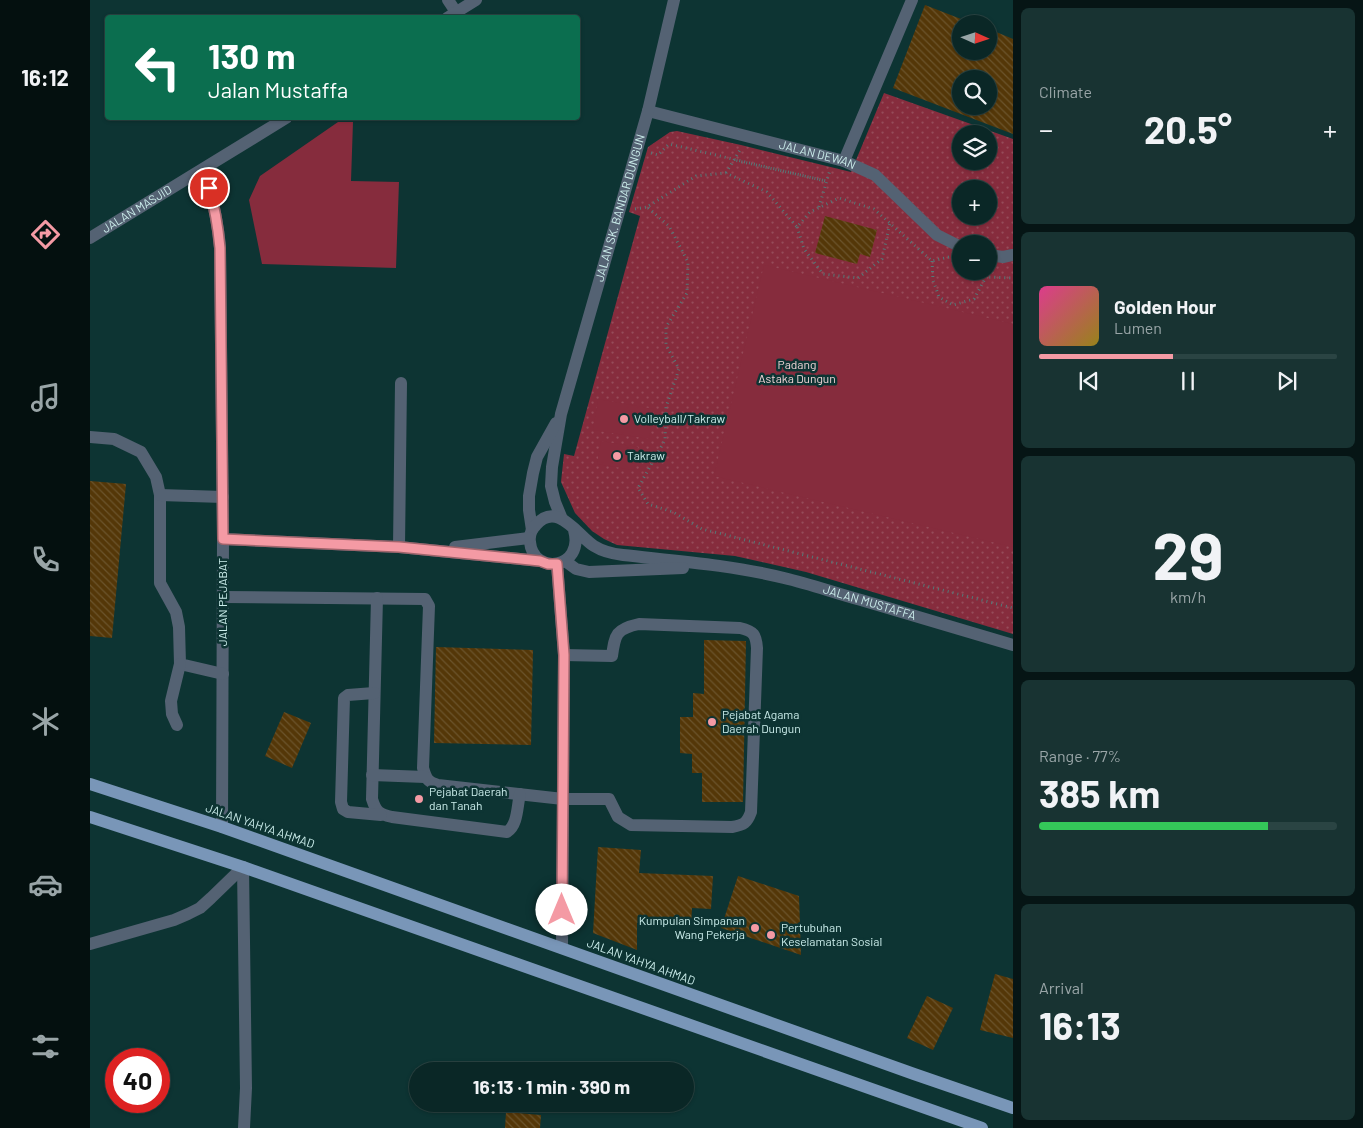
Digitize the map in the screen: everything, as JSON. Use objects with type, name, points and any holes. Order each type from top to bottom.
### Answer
[{"type":"main road","name":"JALAN YAHYA AHMAD","points":[[90,784],[222,827],[1013,1108]]},
{"type":"main road","points":[[90,818],[243,867],[982,1128]]},
{"type":"street","points":[[448,0],[451,15],[476,0]]},
{"type":"street","name":"JALAN SK. BANDAR DUNGUN","points":[[562,519],[551,486],[552,467],[561,414],[638,148],[674,0]]},
{"type":"street","points":[[839,159],[912,0]]},
{"type":"street","name":"JALAN DEWAN","points":[[648,111],[839,159],[875,174],[937,235],[952,246]]},
{"type":"street","name":"JALAN MASJID","points":[[91,236],[283,120]]},
{"type":"street","name":"JALAN PEJABAT","points":[[204,169],[215,207],[218,226],[223,497],[222,827]]},
{"type":"street","points":[[997,256],[1003,257],[1013,255]]},
{"type":"street","points":[[399,547],[401,383]]},
{"type":"street","name":"JALAN SK. BANDAR DUNGUN","points":[[531,534],[528,510],[533,473],[538,456],[561,414]]},
{"type":"street","points":[[90,437],[114,439],[141,452],[156,478],[160,495],[160,583],[176,612],[179,627],[180,664],[170,701],[172,714],[177,725]]},
{"type":"street","points":[[160,495],[223,497]]},
{"type":"street","points":[[223,539],[430,549],[540,561],[548,564],[561,562],[572,555],[577,539],[569,523],[553,517],[545,518],[537,523],[531,534],[530,547],[540,561]]},
{"type":"street","name":"JALAN MUSTAFFA","points":[[574,530],[595,547],[616,554],[726,566],[784,578],[1013,645]]},
{"type":"street","points":[[430,549],[531,534]]},
{"type":"street","points":[[561,562],[564,655],[562,948]]},
{"type":"street","name":"JALAN MUSTAFFA","points":[[561,562],[576,569],[589,572],[726,566]]},
{"type":"street","points":[[223,597],[424,598],[428,606],[423,768],[425,777],[431,783],[563,799],[609,798],[618,817],[631,825],[732,827],[741,826],[748,820],[751,812],[757,648],[756,637],[750,630],[639,624],[624,627],[614,638],[612,656],[564,655]]},
{"type":"street","points":[[377,598],[372,799],[375,808],[381,815]]},
{"type":"street","points":[[180,664],[223,674]]},
{"type":"street","points":[[374,693],[348,695],[344,698],[341,802],[343,809],[348,812],[507,832],[514,824],[520,794]]},
{"type":"street","points":[[372,775],[425,777]]},
{"type":"street","points":[[90,944],[174,920],[200,908],[243,867]]},
{"type":"street","points":[[243,867],[246,1088],[244,1128]]},
{"type":"path","points":[[726,172],[748,136]]},
{"type":"path","points":[[638,148],[658,155],[669,144],[808,177]]},
{"type":"path","points":[[818,208],[826,181],[839,159]]},
{"type":"path","points":[[734,160],[826,181]]},
{"type":"path","points":[[890,223],[882,259],[858,278],[823,274],[804,249],[797,227],[767,192],[726,172],[696,176],[647,207],[669,226],[688,262],[687,293],[666,327],[666,345],[679,369],[666,406],[665,440],[638,488],[648,504],[673,512],[702,529],[1013,608]]},
{"type":"path","points":[[797,227],[810,212],[839,198],[874,209],[932,262],[933,280],[939,297],[954,305],[974,299],[984,280]]},
{"type":"path","points":[[932,262],[952,254]]},
{"type":"path","points":[[997,277],[1013,278]]},
{"type":"green space","name":"Padang Astaka Dungun","points":[[884,93],[974,125],[952,125],[952,170],[997,170],[997,133],[1013,139],[1013,634],[806,572],[735,556],[617,545],[592,531],[575,513],[561,482],[564,454],[574,456],[640,216],[629,212],[648,147],[670,132],[677,131],[851,172]]},
{"type":"green space","points":[[338,122],[353,122],[351,181],[399,182],[396,268],[262,264],[249,200],[260,176]]},
{"type":"green space","points":[[764,265],[1013,324],[1013,547],[714,476]]},
{"type":"green space","name":"Volleyball/Takraw","points":[[598,399],[654,409],[649,439],[593,430]]},
{"type":"green space","name":"Takraw","points":[[601,441],[638,447],[634,470],[597,464]]},
{"type":"building","points":[[925,5],[952,16],[952,60],[998,60],[998,33],[1013,39],[1013,134],[997,128],[997,125],[990,125],[963,115],[997,115],[997,70],[952,70],[952,111],[893,88]]},
{"type":"building","points":[[825,216],[877,230],[870,257],[860,254],[857,264],[815,253]]},
{"type":"building","points":[[90,481],[126,484],[112,638],[90,636]]},
{"type":"building","name":"Pejabat Agama Daerah Dungun","points":[[704,640],[746,641],[743,802],[702,802],[702,773],[692,773],[692,754],[680,753],[680,717],[693,717],[693,693],[704,694]]},
{"type":"building","points":[[436,647],[533,650],[531,745],[434,743]]},
{"type":"building","points":[[284,712],[311,723],[292,768],[265,756]]},
{"type":"building","points":[[598,847],[641,850],[639,873],[713,876],[711,909],[692,908],[691,926],[637,923],[637,950],[593,933]]},
{"type":"building","points":[[738,876],[799,896],[801,955],[721,928]]},
{"type":"building","points":[[995,974],[1013,979],[1013,1038],[980,1030]]},
{"type":"building","points":[[927,996],[953,1008],[933,1050],[907,1038]]},
{"type":"building","points":[[506,1112],[541,1115],[540,1128],[505,1128]]},
{"type":"place","name":"Volleyball/Takraw","points":[[624,419]]},
{"type":"place","name":"Takraw","points":[[617,456]]},
{"type":"place","name":"Pejabat Agama Daerah Dungun","points":[[712,722]]},
{"type":"place","name":"Pejabat Daerah dan Tanah","points":[[419,799]]},
{"type":"place","name":"Kumpulan Simpanan Wang Pekerja","points":[[755,928]]},
{"type":"place","name":"Pertubuhan Keselamatan Sosial","points":[[771,935]]},
{"type":"route","points":[[209,188],[215,207],[220,248],[223,539],[399,547],[557,564],[564,655],[562,910]]}]
